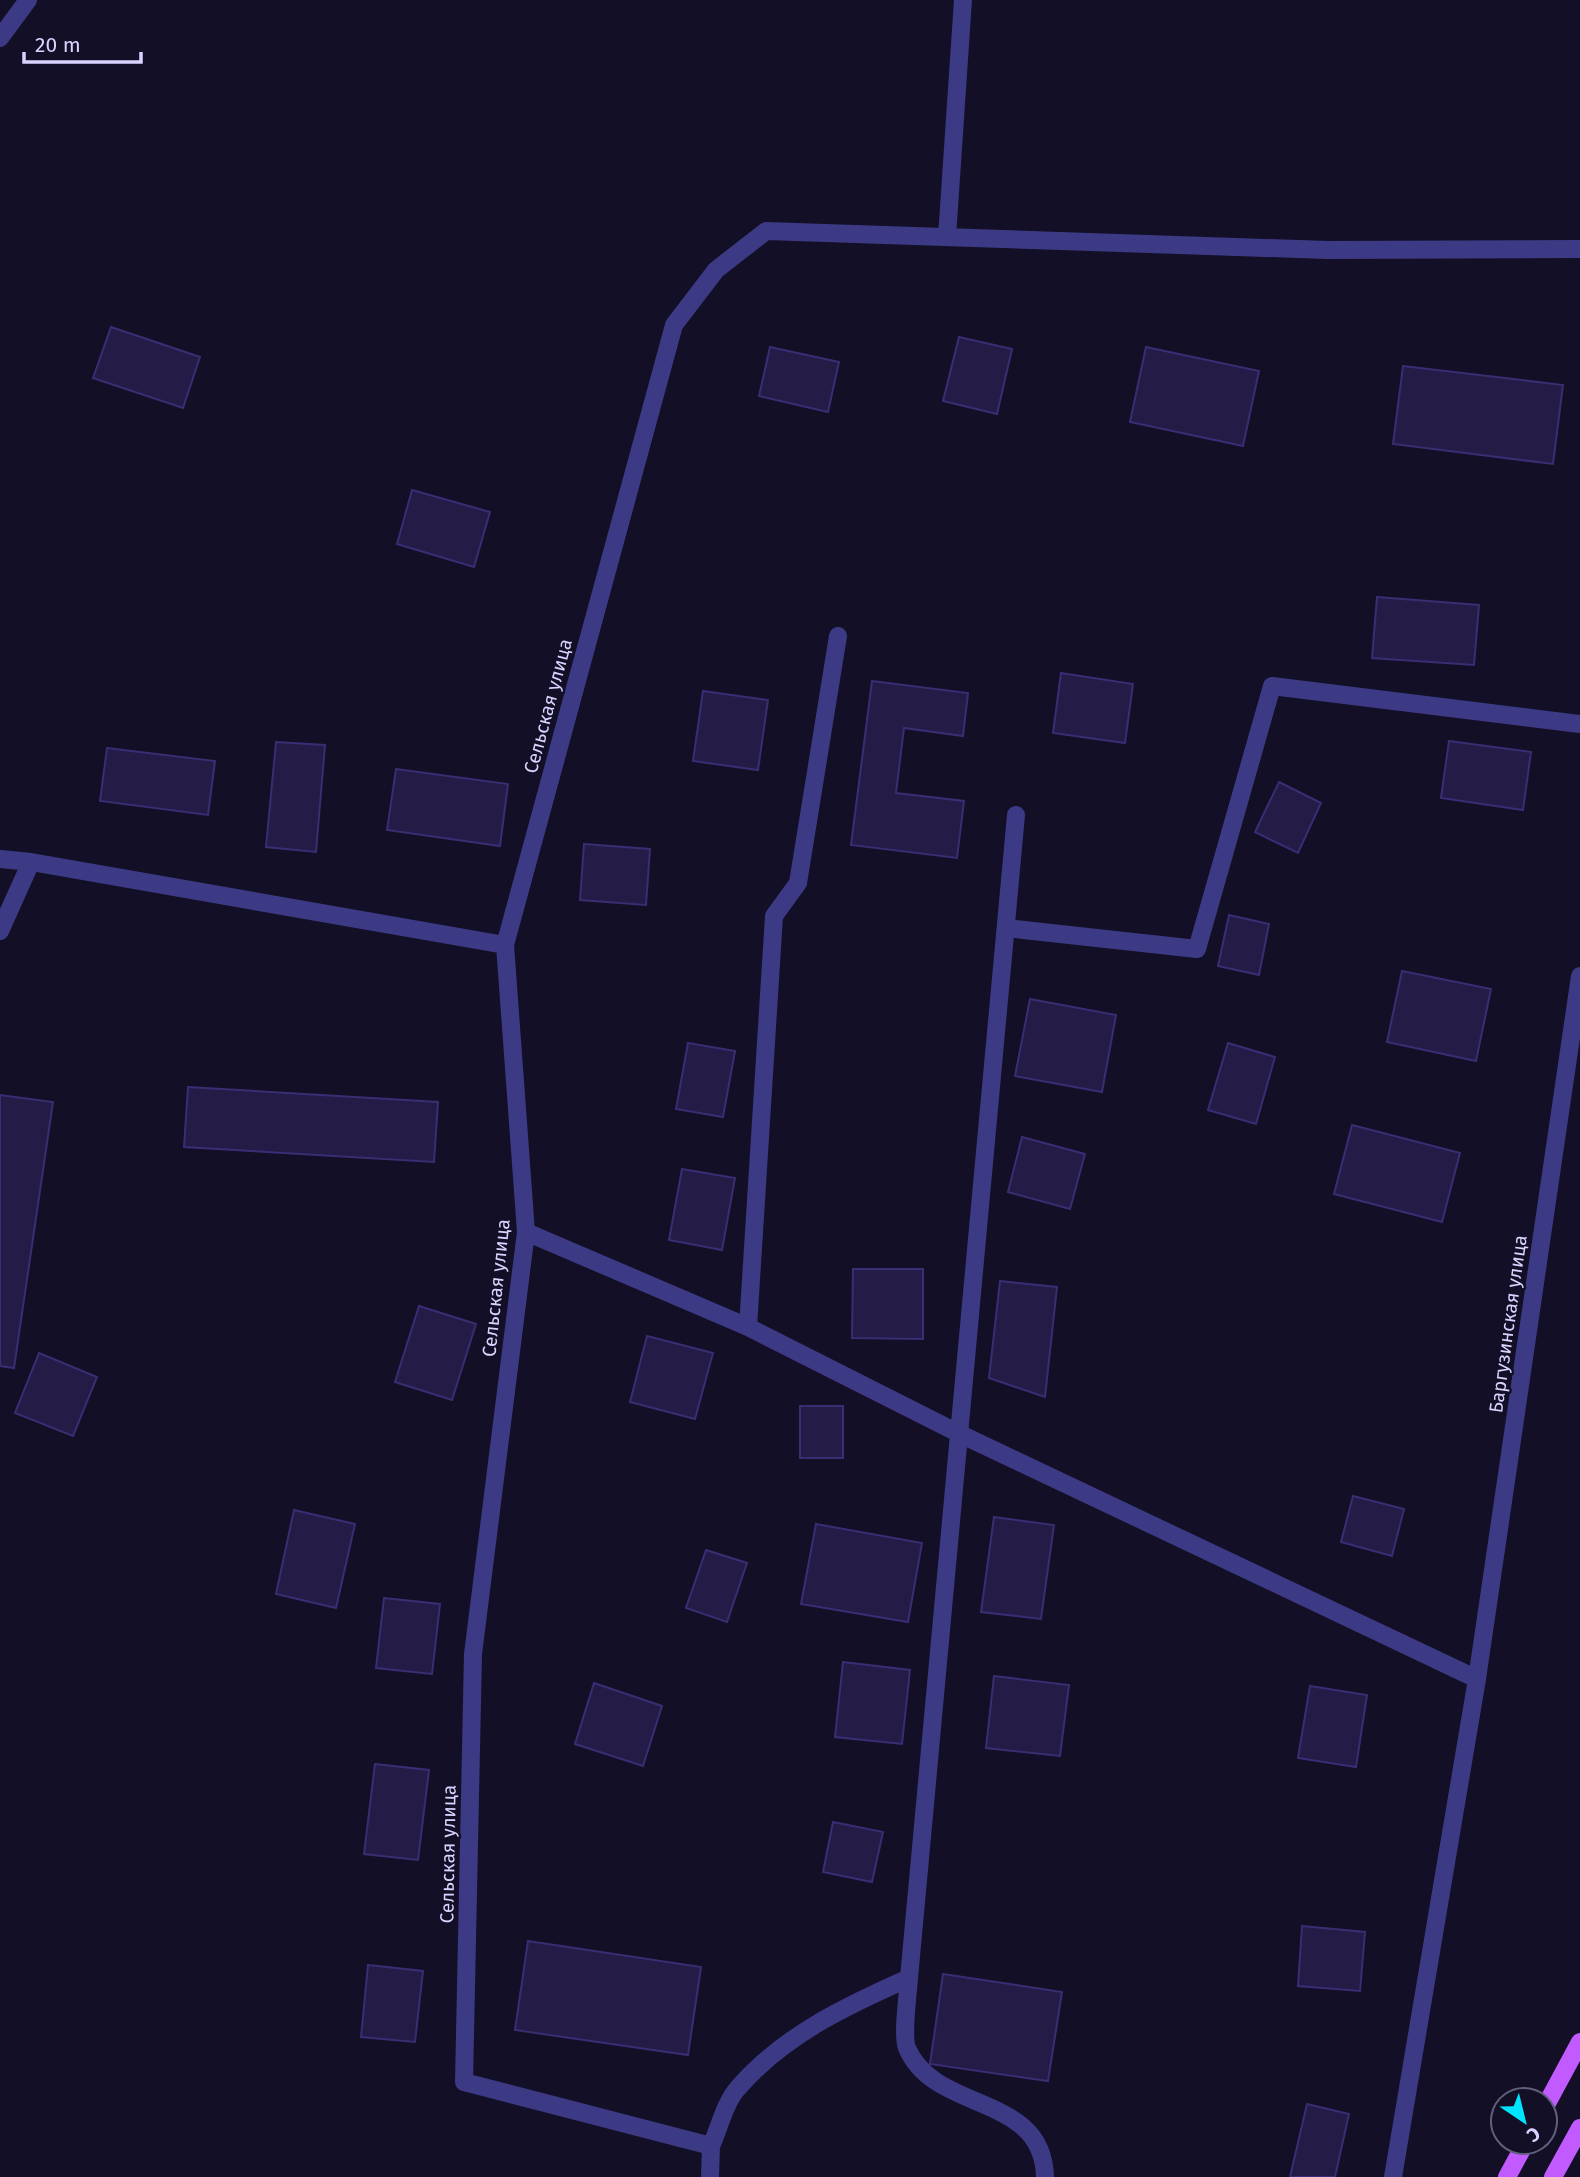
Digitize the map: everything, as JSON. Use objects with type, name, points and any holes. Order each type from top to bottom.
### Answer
[{"type":"main road","points":[[1556,2086],[1580,2042]]},
{"type":"main road","points":[[1553,2177],[1580,2128]]},
{"type":"main road","points":[[1507,2177],[1518,2156]]},
{"type":"street","points":[[0,38],[27,0]]},
{"type":"street","points":[[963,0],[947,237],[1327,250],[1580,249]]},
{"type":"street","name":"Сельская улица","points":[[711,2146],[464,2082],[473,1654],[526,1232],[505,945],[674,325],[716,270],[766,231],[947,237]]},
{"type":"street","points":[[748,1327],[774,916],[798,883],[838,636]]},
{"type":"street","points":[[1006,928],[1197,949],[1272,686],[1580,723]]},
{"type":"street","points":[[1016,816],[909,1978],[906,2046],[920,2070],[955,2092],[995,2108],[1033,2134],[1045,2157],[1045,2177]]},
{"type":"street","points":[[0,859],[31,862],[505,945]]},
{"type":"street","points":[[0,931],[31,862]]},
{"type":"street","name":"Баргузинская улица","points":[[1393,2177],[1476,1679],[1580,976]]},
{"type":"street","points":[[526,1232],[748,1327],[958,1433],[1476,1679]]},
{"type":"street","points":[[710,2177],[711,2146],[736,2089],[795,2036],[841,2008],[909,1978]]},
{"type":"building","points":[[111,327],[200,357],[183,408],[93,378]]},
{"type":"building","points":[[959,337],[1012,349],[997,414],[943,401]]},
{"type":"building","points":[[770,347],[839,362],[828,412],[759,396]]},
{"type":"building","points":[[1146,347],[1259,371],[1243,446],[1130,422]]},
{"type":"building","points":[[1403,366],[1563,385],[1553,464],[1393,444]]},
{"type":"building","points":[[412,490],[490,512],[474,567],[397,544]]},
{"type":"building","points":[[1377,597],[1479,605],[1474,665],[1372,658]]},
{"type":"building","points":[[1061,673],[1133,684],[1125,743],[1053,733]]},
{"type":"building","points":[[872,681],[968,693],[963,736],[904,728],[896,793],[964,801],[957,858],[851,845]]},
{"type":"building","points":[[703,691],[768,700],[758,770],[693,761]]},
{"type":"building","points":[[1449,741],[1531,752],[1523,810],[1441,798]]},
{"type":"building","points":[[276,742],[325,745],[316,852],[266,847]]},
{"type":"building","points":[[107,748],[215,761],[208,815],[100,801]]},
{"type":"building","points":[[396,769],[508,784],[500,846],[387,830]]},
{"type":"building","points":[[1279,782],[1321,803],[1298,853],[1255,832]]},
{"type":"building","points":[[584,844],[650,849],[646,905],[580,900]]},
{"type":"building","points":[[1229,915],[1269,924],[1259,975],[1218,966]]},
{"type":"building","points":[[1402,971],[1491,989],[1476,1061],[1387,1042]]},
{"type":"building","points":[[1030,999],[1116,1015],[1102,1092],[1015,1076]]},
{"type":"building","points":[[688,1043],[735,1051],[723,1117],[676,1109]]},
{"type":"building","points":[[1228,1043],[1275,1057],[1256,1124],[1208,1110]]},
{"type":"building","points":[[188,1087],[438,1102],[434,1162],[184,1147]]},
{"type":"building","points":[[0,1095],[53,1102],[14,1368],[0,1366]]},
{"type":"building","points":[[1352,1125],[1460,1153],[1442,1222],[1334,1194]]},
{"type":"building","points":[[1022,1137],[1085,1154],[1070,1209],[1008,1192]]},
{"type":"building","points":[[682,1169],[735,1178],[722,1250],[669,1240]]},
{"type":"building","points":[[853,1269],[923,1269],[923,1339],[852,1338]]},
{"type":"building","points":[[1000,1281],[1057,1287],[1045,1397],[989,1378]]},
{"type":"building","points":[[419,1306],[476,1324],[452,1400],[395,1382]]},
{"type":"building","points":[[647,1336],[713,1353],[695,1419],[630,1402]]},
{"type":"building","points":[[39,1353],[97,1377],[73,1436],[15,1413]]},
{"type":"building","points":[[800,1406],[843,1406],[843,1458],[800,1458]]},
{"type":"building","points":[[1353,1496],[1404,1509],[1392,1556],[1341,1542]]},
{"type":"building","points":[[294,1510],[355,1524],[336,1608],[276,1594]]},
{"type":"building","points":[[994,1517],[1054,1525],[1041,1619],[981,1612]]},
{"type":"building","points":[[816,1524],[922,1543],[908,1622],[801,1604]]},
{"type":"building","points":[[706,1550],[747,1563],[727,1622],[686,1608]]},
{"type":"building","points":[[384,1598],[440,1604],[432,1674],[376,1668]]},
{"type":"building","points":[[843,1662],[910,1670],[902,1744],[835,1737]]},
{"type":"building","points":[[994,1676],[1069,1685],[1060,1756],[986,1748]]},
{"type":"building","points":[[594,1683],[662,1706],[643,1766],[575,1744]]},
{"type":"building","points":[[1310,1686],[1367,1695],[1356,1767],[1298,1758]]},
{"type":"building","points":[[375,1764],[429,1770],[418,1860],[364,1854]]},
{"type":"building","points":[[833,1822],[883,1832],[872,1882],[823,1872]]},
{"type":"building","points":[[1302,1926],[1365,1932],[1360,1991],[1298,1986]]},
{"type":"building","points":[[528,1941],[701,1967],[688,2055],[515,2030]]},
{"type":"building","points":[[368,1965],[423,1971],[415,2042],[361,2037]]},
{"type":"building","points":[[943,1974],[1062,1992],[1048,2081],[930,2064]]},
{"type":"building","points":[[1307,2104],[1349,2114],[1335,2177],[1290,2177]]}]
